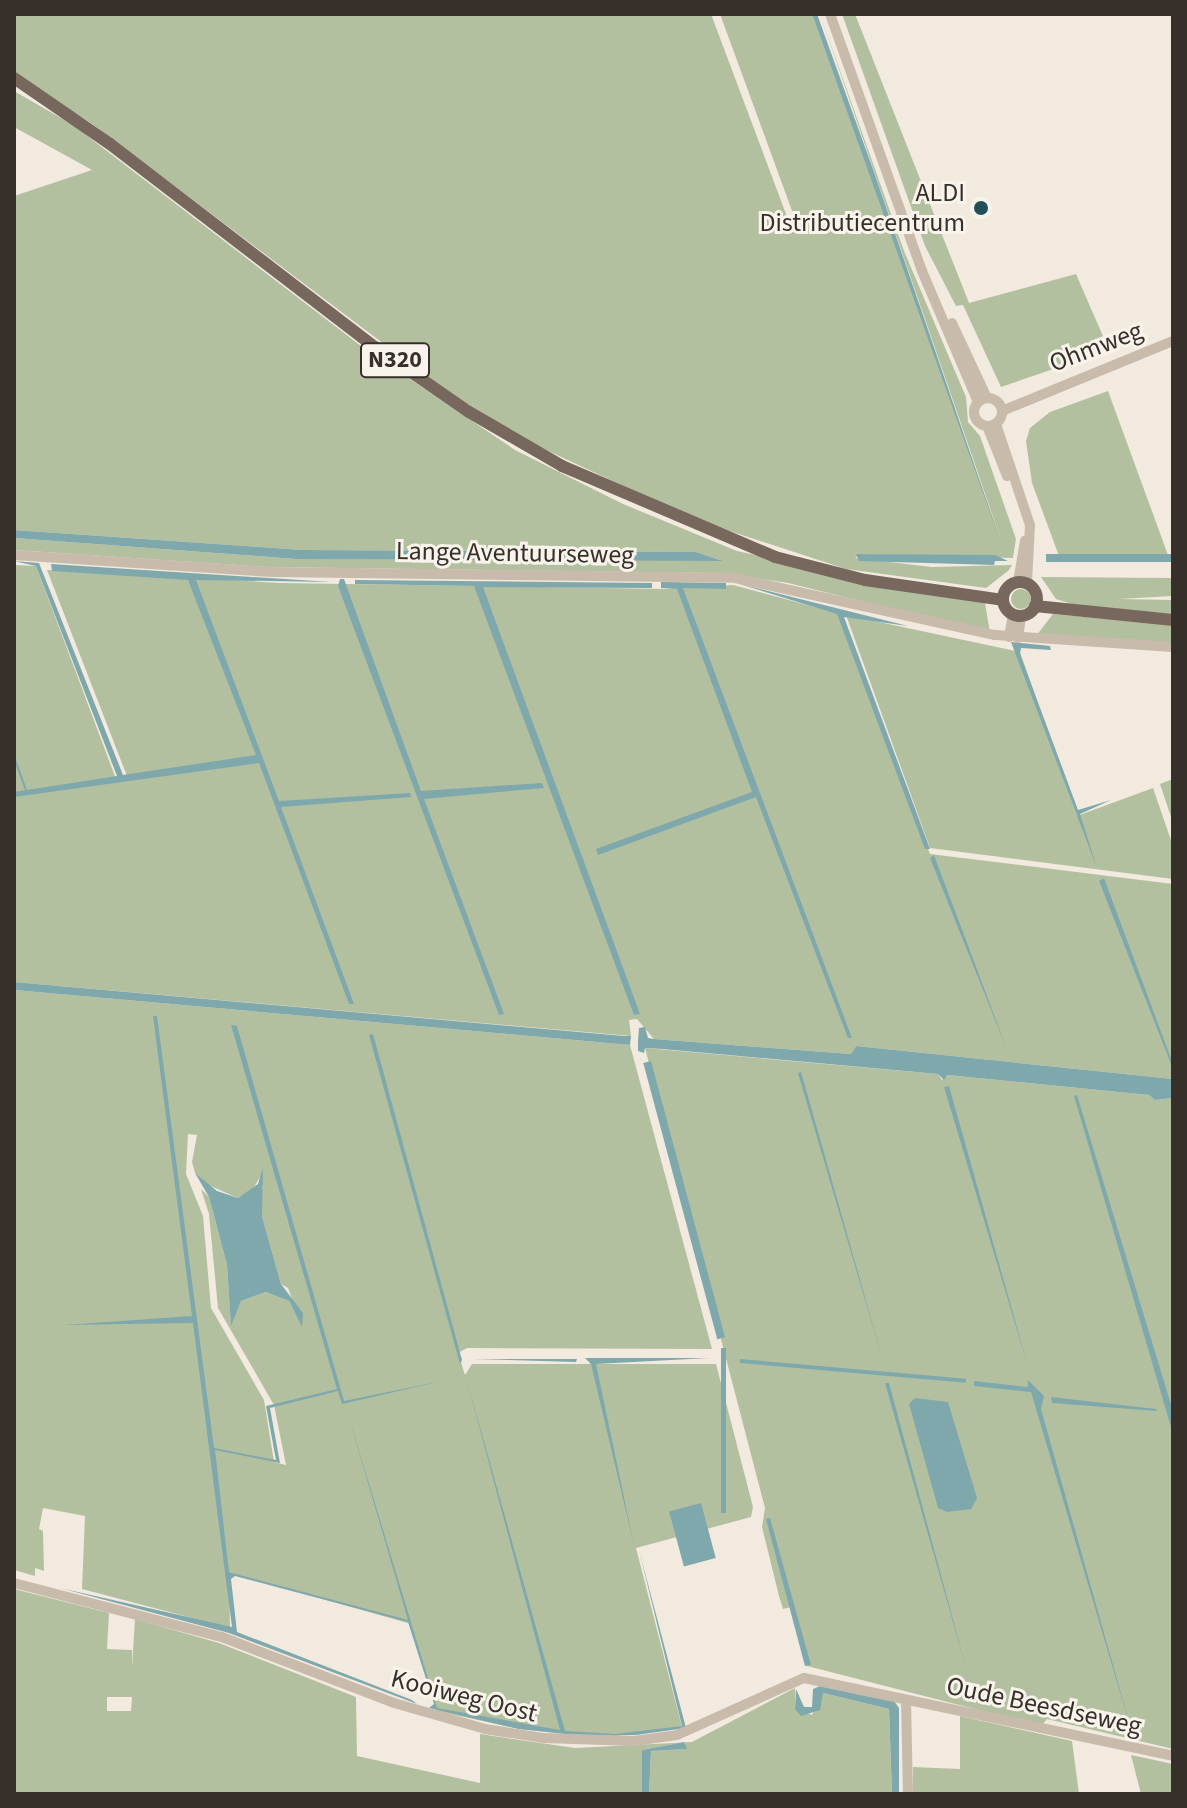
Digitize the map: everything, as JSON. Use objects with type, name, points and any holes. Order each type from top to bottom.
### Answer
[{"type":"main road","name":"N320","points":[[14,78],[375,347],[469,412],[562,466],[775,557],[865,580],[1004,597]]},
{"type":"main road","name":"N320","points":[[14,88],[50,103]]},
{"type":"main road","points":[[1036,602],[1017,615],[1004,597],[1022,583],[1036,602],[1173,620]]},
{"type":"street","points":[[830,14],[922,271],[982,400],[1001,407],[992,425]]},
{"type":"street","points":[[837,14],[929,273],[982,400],[975,417],[992,425],[1030,525],[1022,583]]},
{"type":"street","name":"Ohmweg","points":[[1001,407],[1173,341]]},
{"type":"street","name":"Lange Aventuurseweg","points":[[14,555],[271,572],[735,578],[894,617],[1014,637],[1173,647]]},
{"type":"street","points":[[1014,637],[1017,615]]},
{"type":"street","name":"Kooiweg Oost","points":[[14,1583],[222,1637],[394,1703],[485,1729],[544,1738],[634,1741],[677,1735],[804,1678],[906,1700]]},
{"type":"street","points":[[906,1700],[908,1794]]},
{"type":"street","name":"Oude Beesdseweg","points":[[906,1700],[1173,1756]]},
{"type":"green space","points":[[14,14],[711,14],[789,222],[795,219],[720,14],[812,14],[1002,543],[820,14],[904,251],[966,397],[968,422],[980,436],[1016,539],[1013,558],[861,554],[855,558],[932,567],[1012,565],[986,588],[846,569],[696,520],[527,441],[445,390],[91,123],[14,75]]},
{"type":"green space","points":[[842,14],[855,14],[969,303],[1076,274],[1109,350],[1001,387],[963,305],[956,306],[925,246]]},
{"type":"green space","points":[[14,91],[73,125],[361,346],[515,450],[623,504],[737,551],[985,603],[990,633],[788,583],[723,573],[266,567],[14,550],[14,538],[296,559],[720,560],[696,552],[303,550],[14,530],[14,196],[92,170],[14,127]]},
{"type":"green space","points":[[1108,391],[1168,555],[1059,556],[1032,483],[1026,441],[1030,428],[1050,412]]},
{"type":"green space","points":[[14,565],[36,566],[116,779],[127,776],[47,570],[281,583],[666,589],[733,585],[837,613],[930,854],[1173,884],[1173,1079],[856,1046],[851,1054],[654,1039],[637,1019],[629,1020],[631,1036],[14,982]]},
{"type":"green space","points":[[1041,577],[1173,578],[1173,596],[1119,599],[1173,600],[1173,614],[1075,605],[1056,599]]},
{"type":"green space","points":[[1021,589],[1028,592],[1031,599],[1028,606],[1021,609],[1014,606],[1011,599],[1014,592]]},
{"type":"green space","points":[[1053,614],[1173,625],[1173,644],[1036,636]]},
{"type":"green space","points":[[846,615],[1020,652],[1077,816],[1153,788],[1173,846],[1173,879],[930,848]]},
{"type":"green space","points":[[1173,779],[1173,823],[1160,784]]},
{"type":"green space","points":[[14,990],[630,1045],[712,1349],[467,1348],[458,1353],[465,1375],[472,1364],[716,1364],[753,1507],[751,1517],[636,1548],[682,1727],[615,1736],[519,1729],[437,1711],[411,1624],[229,1572],[230,1628],[82,1589],[85,1516],[43,1508],[39,1529],[43,1531],[44,1571],[35,1568],[35,1576],[14,1570]],"holes":[[[188,1134],[197,1135],[192,1162],[195,1173],[206,1184],[238,1198],[253,1189],[260,1177],[263,1187],[259,1199],[262,1216],[281,1284],[288,1288],[302,1326],[289,1301],[266,1292],[241,1301],[231,1323],[227,1265],[209,1197],[201,1189],[209,1214],[218,1308],[274,1405],[286,1465],[274,1462],[264,1400],[211,1308],[203,1216],[186,1174]]]},
{"type":"green space","points":[[645,1048],[938,1074],[942,1080],[947,1075],[1149,1095],[1155,1100],[1173,1098],[1173,1749],[1047,1719],[1041,1726],[807,1666],[791,1607],[783,1609],[779,1596],[762,1527],[765,1508]]},
{"type":"green space","points":[[14,1589],[109,1613],[107,1649],[132,1650],[132,1667],[135,1619],[219,1643],[356,1697],[357,1756],[480,1783],[480,1734],[575,1748],[681,1743],[642,1750],[642,1794],[14,1794]],"holes":[[[107,1697],[132,1697],[131,1711],[107,1711]]]},
{"type":"green space","points":[[795,1688],[795,1708],[812,1715],[823,1693],[889,1709],[892,1794],[649,1794],[651,1751],[686,1749],[684,1742],[692,1742]]},
{"type":"green space","points":[[960,1716],[1072,1741],[1079,1794],[913,1794],[913,1767],[960,1769]]},
{"type":"green space","points":[[1131,1755],[1173,1764],[1173,1794],[1141,1794]]},
{"type":"water","points":[[812,14],[817,14],[874,172],[1002,546]]},
{"type":"water","points":[[14,530],[303,550],[696,552],[723,561],[296,559],[14,538]]},
{"type":"water","points":[[856,554],[995,555],[1008,561],[995,561],[994,565],[859,561]]},
{"type":"water","points":[[1046,554],[1173,554],[1173,562],[1046,562]]},
{"type":"water","points":[[14,561],[39,563],[123,775],[256,755],[188,580],[52,571],[51,564],[331,582],[196,580],[279,801],[410,793],[411,797],[281,807],[354,1004],[349,1004],[259,763],[14,797],[14,792],[117,776],[36,566]]},
{"type":"water","points":[[340,579],[344,579],[421,791],[542,783],[544,788],[424,799],[504,1014],[499,1015],[338,586]]},
{"type":"water","points":[[355,580],[652,583],[652,588],[483,587],[640,1014],[634,1015],[474,586],[355,584]]},
{"type":"water","points":[[661,582],[726,583],[726,589],[683,588],[852,1038],[848,1038],[756,797],[598,855],[596,849],[752,792],[677,589],[661,588]]},
{"type":"water","points":[[736,583],[908,626],[844,617],[930,849],[925,849],[837,614]]},
{"type":"water","points":[[1011,642],[1050,646],[1051,650],[1021,648],[1020,654],[1078,810],[1111,800],[1080,814],[1097,868]]},
{"type":"water","points":[[934,855],[1008,1052],[930,858]]},
{"type":"water","points":[[1104,878],[1173,1064],[1173,1069],[1099,881]]},
{"type":"water","points":[[14,982],[631,1036],[630,1045],[14,990]]},
{"type":"water","points":[[153,1016],[157,1016],[214,1448],[276,1460],[266,1406],[337,1389],[231,1025],[237,1026],[344,1401],[442,1381],[342,1404],[338,1391],[270,1408],[280,1463],[215,1450],[229,1572],[408,1620],[347,1411],[437,1708],[560,1730],[466,1377],[565,1731],[615,1734],[682,1726],[639,1550],[686,1728],[636,1735],[583,1736],[519,1729],[429,1708],[434,1704],[408,1622],[235,1576],[231,1579],[237,1632],[417,1704],[229,1633],[60,1588],[232,1627],[193,1323],[64,1325],[192,1316]]},
{"type":"water","points":[[645,1027],[648,1038],[654,1039],[851,1054],[856,1046],[1173,1079],[1173,1098],[1155,1100],[1149,1095],[947,1075],[944,1080],[938,1074],[662,1049],[645,1048],[644,1053],[638,1051],[638,1041],[639,1028]]},
{"type":"water","points":[[373,1034],[462,1360],[460,1364],[369,1035]]},
{"type":"water","points":[[651,1061],[725,1337],[717,1339],[643,1063]]},
{"type":"water","points":[[801,1072],[884,1364],[798,1073]]},
{"type":"water","points":[[949,1086],[1029,1370],[944,1087]]},
{"type":"water","points":[[1077,1095],[1173,1411],[1173,1434],[1074,1096]]},
{"type":"water","points":[[263,1168],[262,1216],[281,1284],[303,1313],[302,1327],[289,1301],[266,1292],[241,1301],[231,1326],[227,1265],[209,1197],[195,1173],[217,1191],[238,1198],[258,1184]]},
{"type":"water","points":[[721,1348],[726,1348],[726,1513],[721,1513]]},
{"type":"water","points":[[585,1358],[709,1358],[596,1364],[634,1545],[591,1364]]},
{"type":"water","points":[[473,1359],[577,1359],[576,1362]]},
{"type":"water","points":[[740,1359],[966,1379],[966,1383],[740,1363]]},
{"type":"water","points":[[1028,1380],[1044,1396],[1041,1409],[1133,1736],[1031,1392],[974,1386],[974,1381],[1028,1387]]},
{"type":"water","points":[[885,1383],[889,1383],[968,1675]]},
{"type":"water","points":[[1051,1397],[1156,1409],[1157,1411],[1052,1403]]},
{"type":"water","points":[[915,1398],[948,1402],[977,1498],[971,1509],[947,1512],[938,1508],[909,1404]]},
{"type":"water","points":[[701,1503],[716,1558],[684,1567],[669,1512]]},
{"type":"water","points":[[770,1518],[811,1665],[805,1666],[766,1519]]},
{"type":"water","points":[[820,1686],[894,1701],[899,1708],[899,1794],[892,1794],[889,1709],[823,1693],[820,1710],[801,1716],[795,1709],[796,1689],[804,1707],[812,1707],[813,1689]]},
{"type":"water","points":[[684,1742],[687,1749],[651,1751],[649,1794],[642,1794],[642,1750]]},
{"type":"waterway","points":[[14,757],[26,790]]},
{"type":"place","name":"ALDI Distributiecentrum","points":[[981,208]]}]
